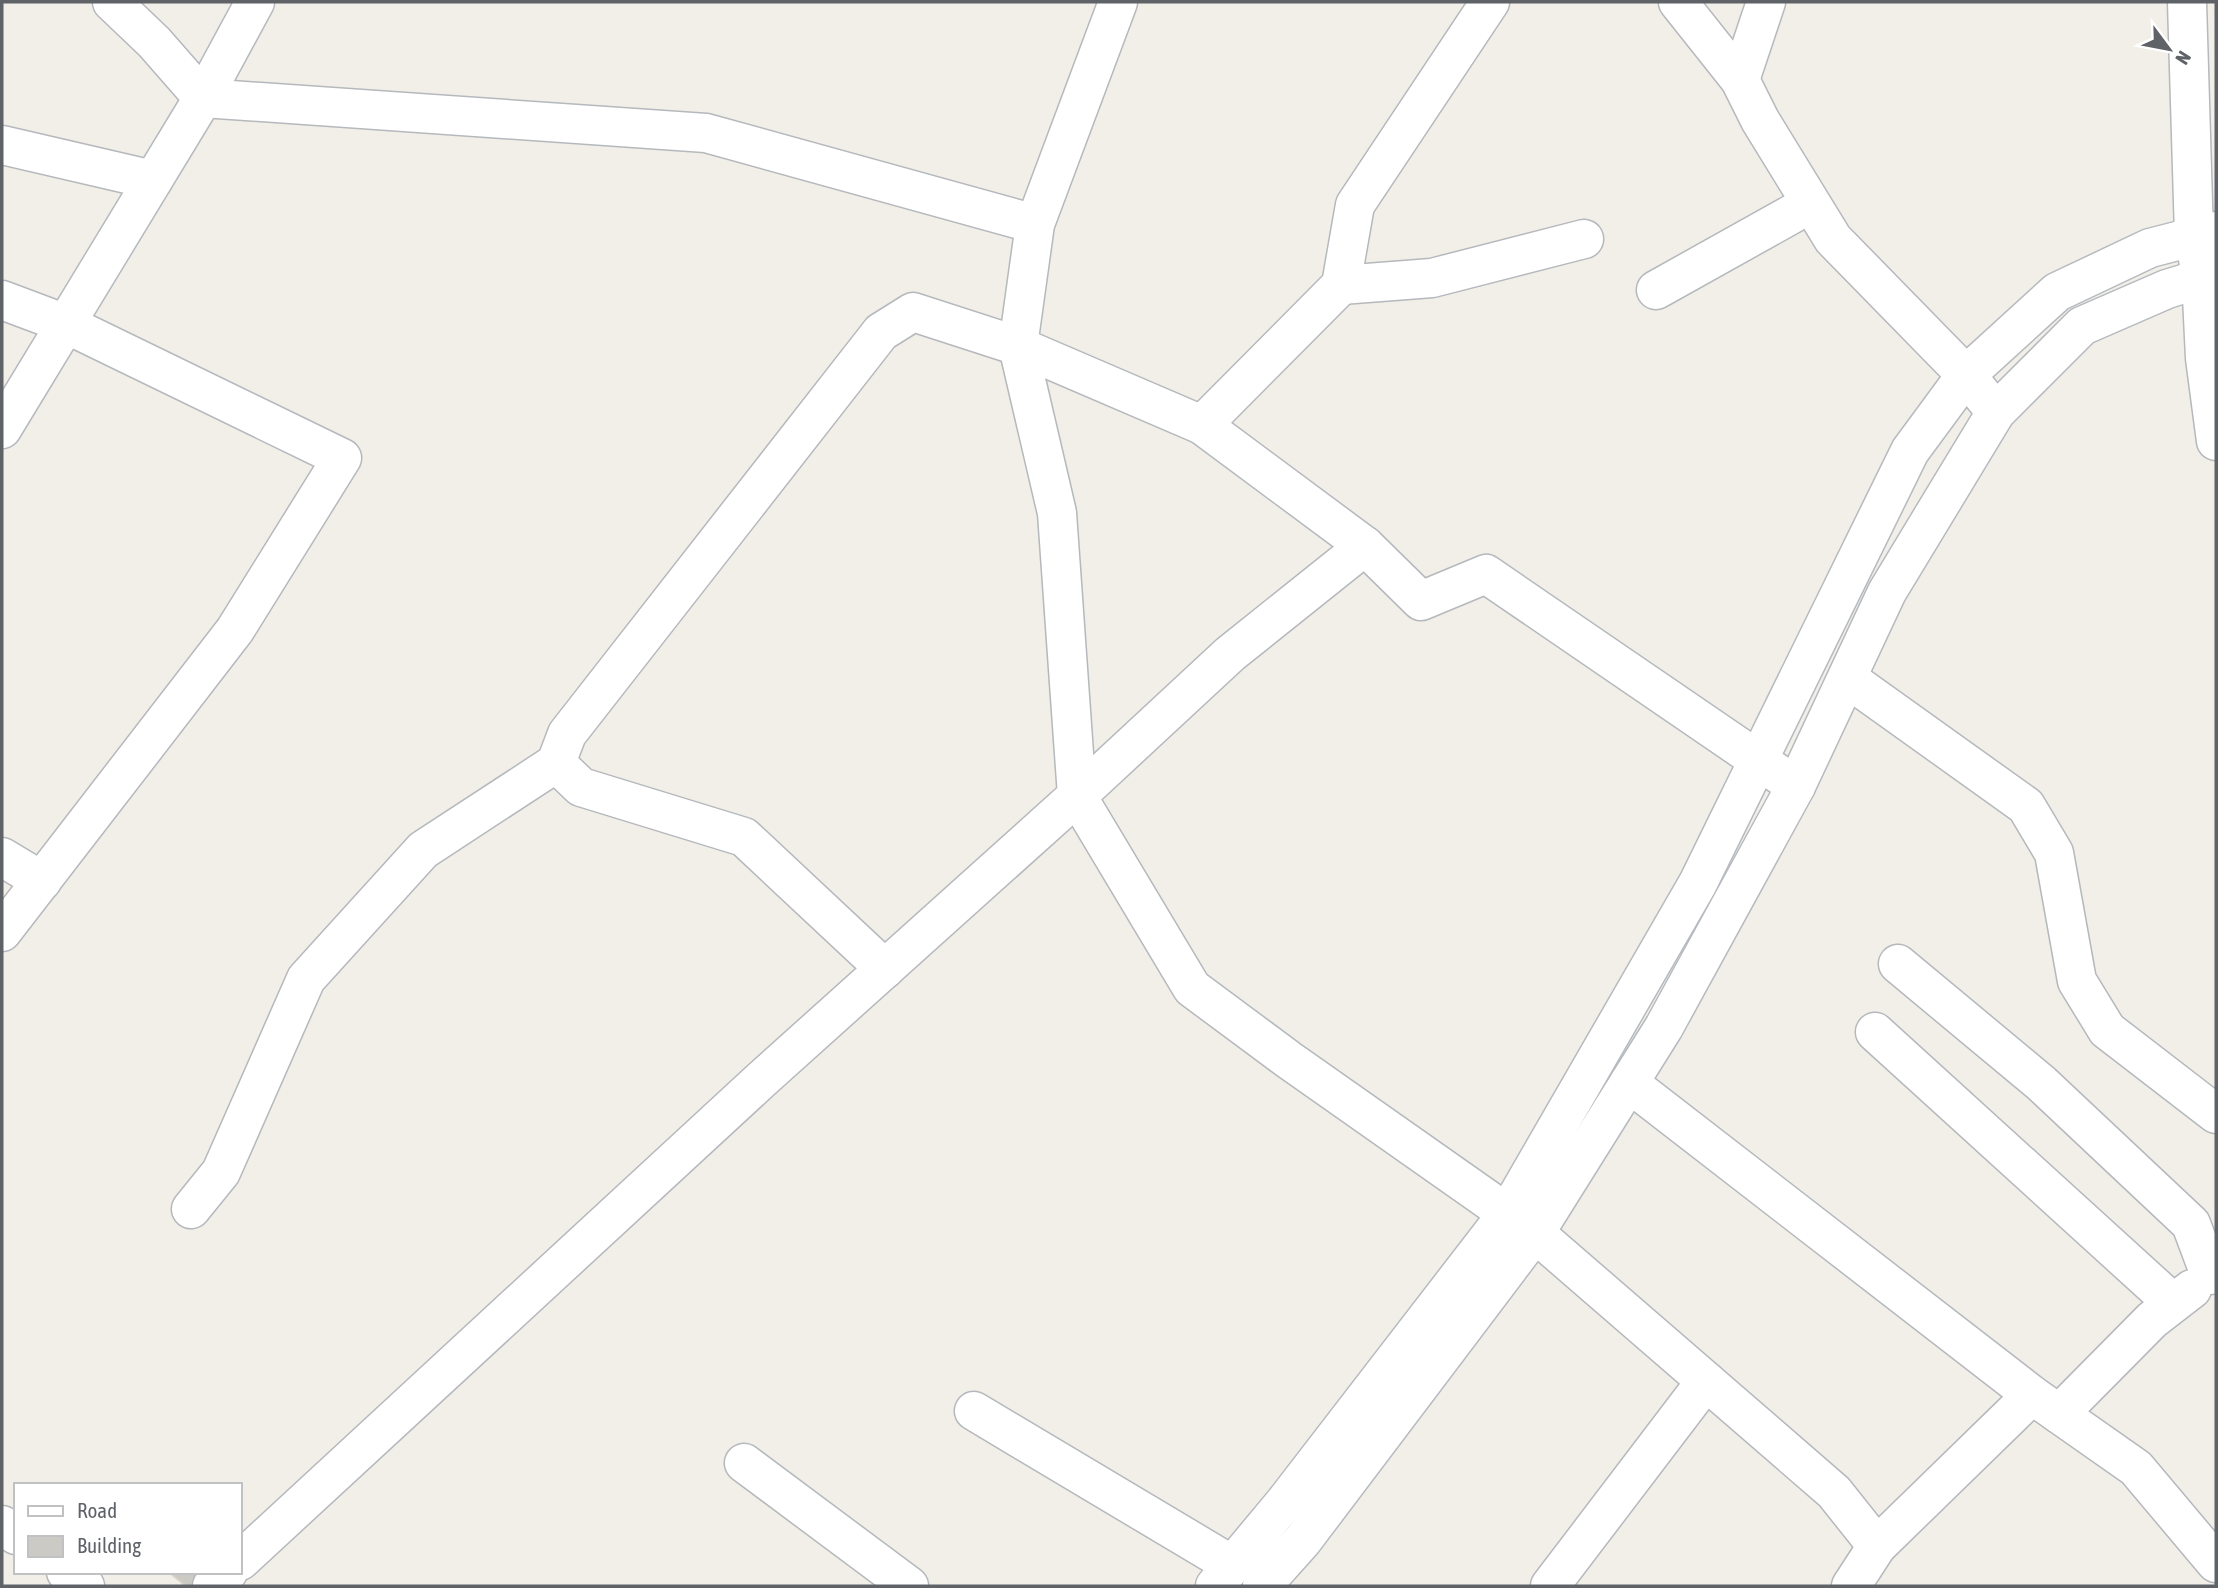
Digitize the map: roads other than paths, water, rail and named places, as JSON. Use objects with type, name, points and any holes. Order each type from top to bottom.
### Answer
[{"type":"street","points":[[111,2],[155,42],[203,98],[706,133],[1035,224]]},
{"type":"street","points":[[2,429],[203,98],[256,2]]},
{"type":"street","points":[[1118,2],[1035,224],[1018,346],[1056,513],[1077,796],[1192,988],[1521,1223],[1834,1492],[1877,1546]]},
{"type":"street","points":[[1202,425],[1341,285],[1355,205],[1490,2]]},
{"type":"street","points":[[1678,2],[1740,80],[1810,204],[1833,239],[1966,375],[1996,412]]},
{"type":"street","points":[[1740,80],[1766,2]]},
{"type":"street","points":[[2187,2],[2209,275],[2206,358],[2216,441]]},
{"type":"street","points":[[2,145],[153,180]]},
{"type":"street","points":[[1656,290],[1810,204]]},
{"type":"street","points":[[1521,1223],[1760,761],[1910,451],[1966,375],[2057,292],[2150,248],[2205,233]]},
{"type":"street","points":[[1341,285],[1432,278],[1584,239]]},
{"type":"street","points":[[974,1411],[1236,1579],[1521,1223],[1629,1083],[1664,1027],[1796,786],[1888,592],[1996,412],[2082,326],[2209,275]]},
{"type":"street","points":[[2,300],[66,324],[342,458],[235,630],[2,932]]},
{"type":"street","points":[[191,1209],[221,1172],[306,978],[423,850],[556,764],[567,734],[881,332],[914,312],[1018,346],[1202,425],[1365,546],[1421,601],[1486,574],[1796,786]]},
{"type":"street","points":[[242,1560],[1230,654],[1365,546]]},
{"type":"street","points":[[1847,678],[2026,806],[2054,853],[2077,981],[2107,1030],[2216,1114]]},
{"type":"street","points":[[556,764],[581,787],[744,837],[885,969]]},
{"type":"street","points":[[2,857],[42,881]]},
{"type":"street","points":[[1851,1586],[1877,1546],[2046,1405],[2173,1303],[2213,1275],[2191,1224],[2041,1083],[1898,964]]},
{"type":"street","points":[[1875,1031],[2173,1303]]},
{"type":"street","points":[[1629,1083],[2046,1405],[2136,1468],[2216,1563]]},
{"type":"street","points":[[1550,1586],[1706,1381]]},
{"type":"street","points":[[744,1463],[909,1586]]},
{"type":"street","points":[[69,1574],[85,1586]]},
{"type":"street","points":[[212,1586],[226,1574]]}]
